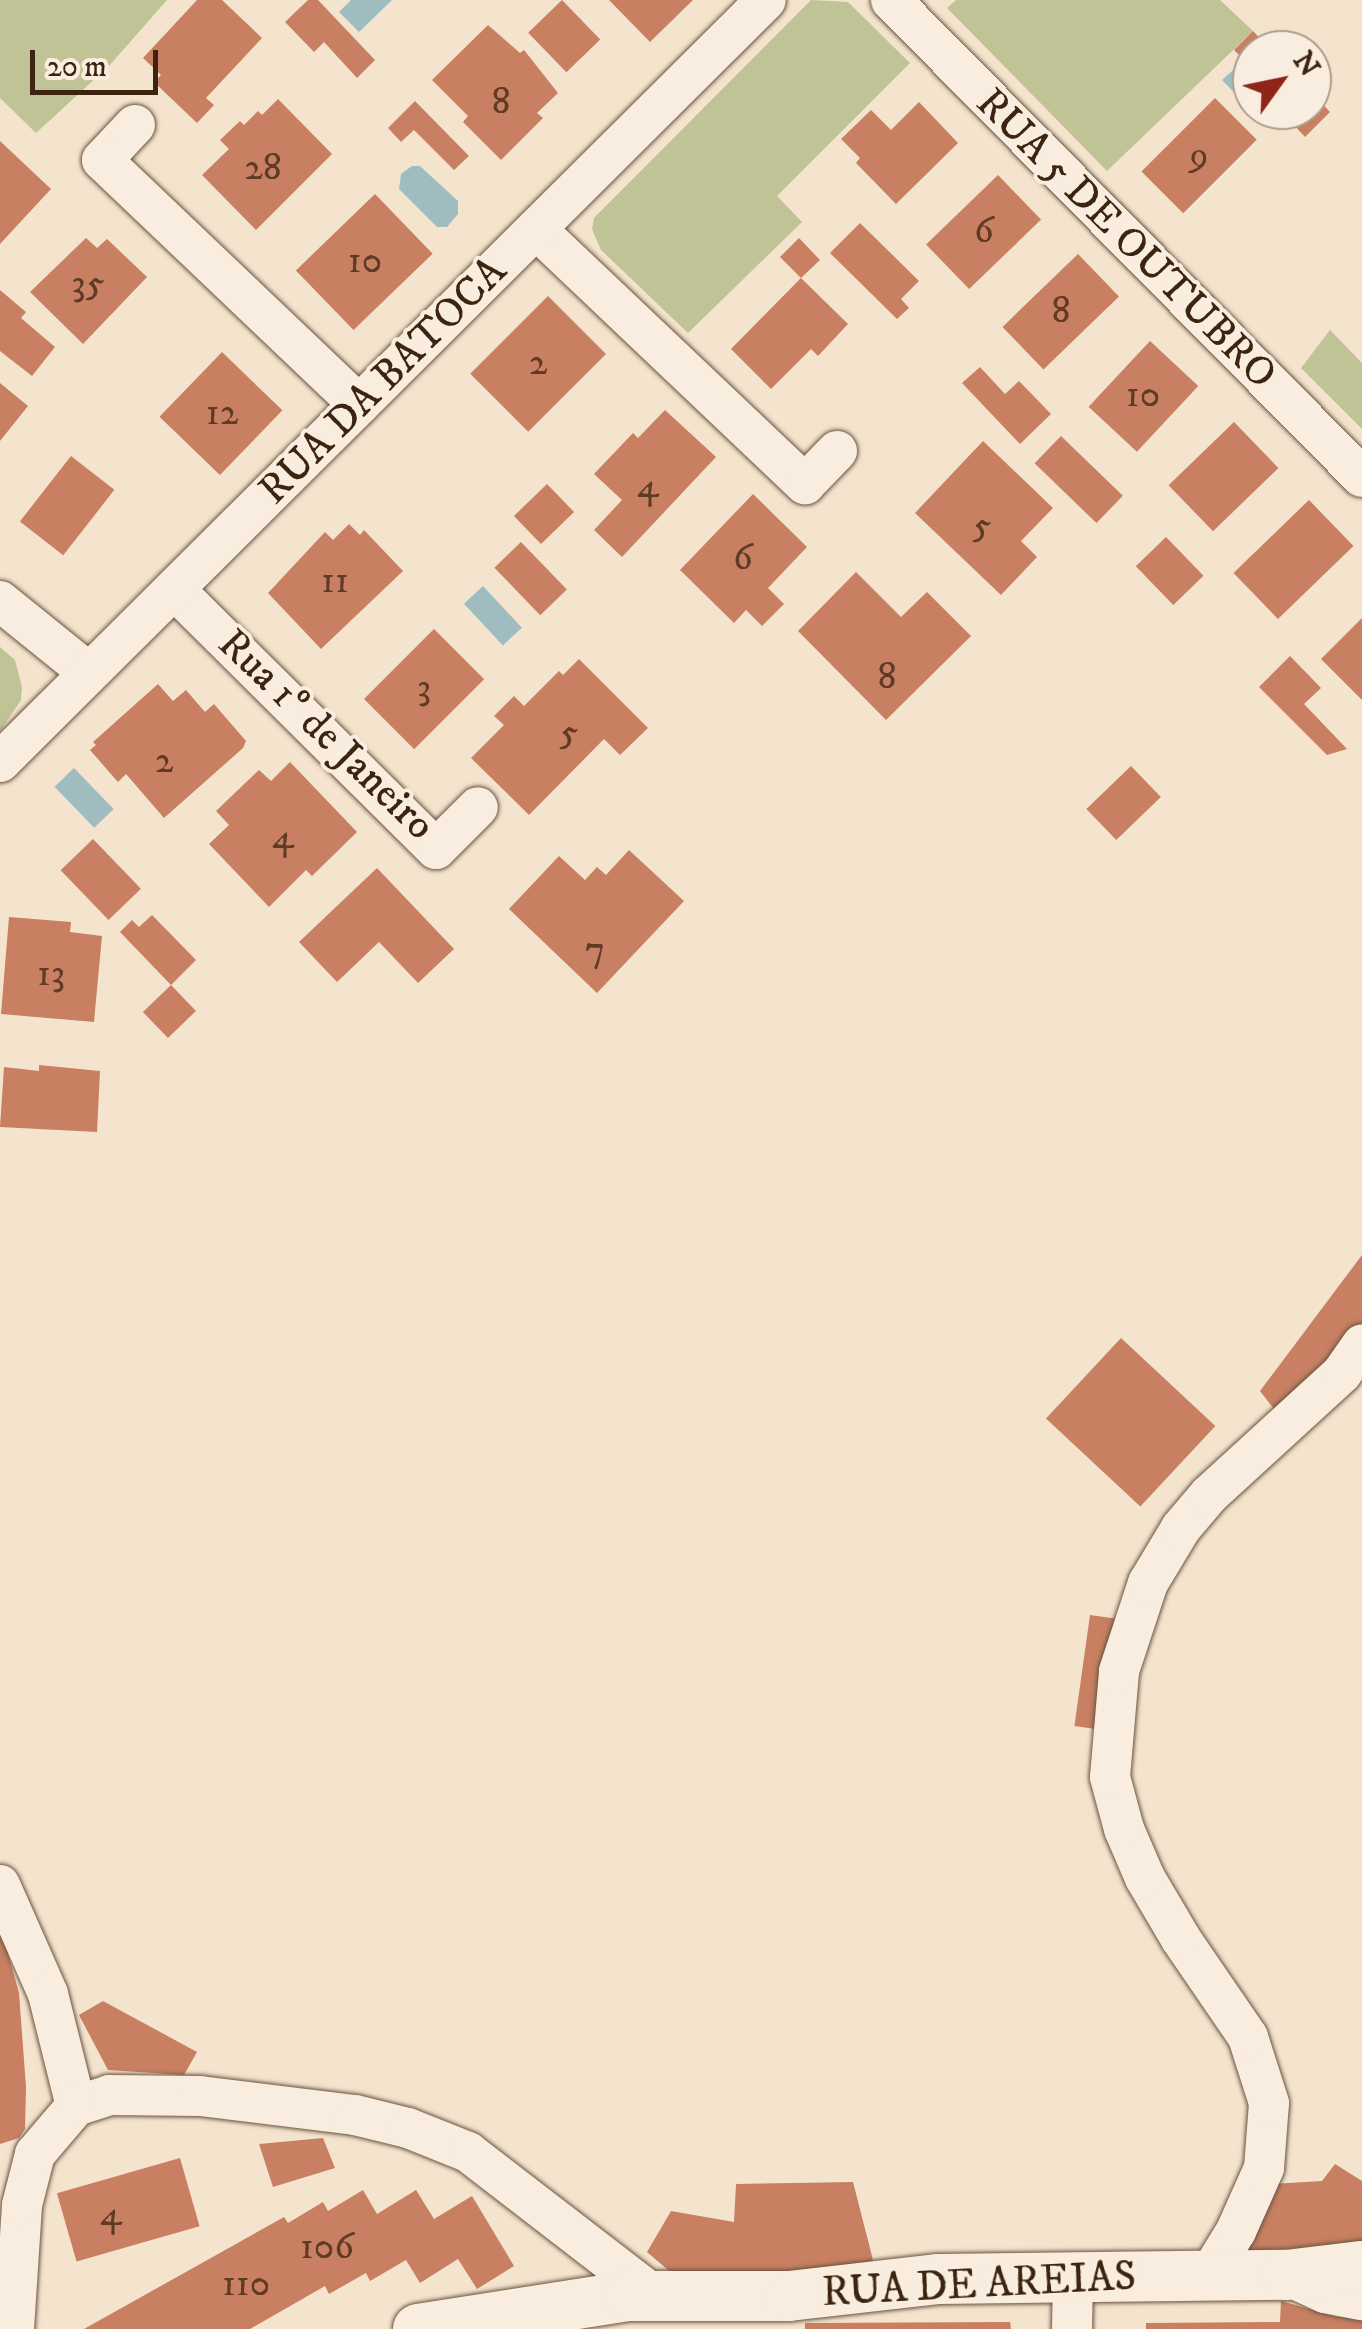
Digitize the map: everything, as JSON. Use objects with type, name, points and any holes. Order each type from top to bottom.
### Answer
[{"type":"street","name":"RUA DA BATOCA","points":[[0,762],[766,0]]},
{"type":"street","name":"RUA 5 DE OUTUBRO","points":[[891,0],[1362,477]]},
{"type":"street","points":[[134,125],[102,160],[359,405]]},
{"type":"street","points":[[536,229],[805,484],[837,452]]},
{"type":"street","name":"Rua 1º de Janeiro","points":[[174,589],[436,849],[478,807]]},
{"type":"street","points":[[0,600],[88,672]]},
{"type":"street","points":[[1208,2275],[1236,2231],[1264,2168],[1269,2103],[1248,2037],[1163,1908],[1124,1828],[1110,1776],[1119,1671],[1148,1583],[1182,1528],[1209,1496],[1342,1372],[1362,1344]]},
{"type":"street","points":[[0,1885],[48,1994],[76,2106]]},
{"type":"street","points":[[14,2329],[26,2178],[35,2154],[76,2106],[109,2095],[170,2094],[355,2116],[408,2128],[468,2152],[660,2298]]},
{"type":"street","name":"RUA DE AREIAS","points":[[418,2329],[629,2296],[789,2296],[939,2279],[1286,2274],[1362,2266]]},
{"type":"street","points":[[1286,2274],[1325,2293],[1362,2300]]},
{"type":"street","points":[[1072,2329],[1073,2275]]},
{"type":"green space","points":[[0,0],[167,0],[109,66],[36,133],[0,98]]},
{"type":"green space","points":[[811,0],[848,2],[910,63],[777,196],[802,222],[688,333],[601,250],[592,229],[594,218]]},
{"type":"green space","points":[[956,0],[1220,0],[1252,30],[1232,30],[1232,51],[1107,171],[947,8]]},
{"type":"green space","points":[[1330,330],[1362,363],[1362,429],[1301,368]]},
{"type":"green space","points":[[0,647],[15,660],[22,687],[21,700],[0,731]]},
{"type":"water","points":[[351,0],[392,0],[359,32],[339,12]]},
{"type":"water","points":[[1232,71],[1232,90],[1222,80]]},
{"type":"water","points":[[412,166],[420,166],[458,201],[458,214],[447,227],[437,227],[399,189],[401,174]]},
{"type":"water","points":[[483,586],[522,628],[503,645],[464,604]]},
{"type":"water","points":[[74,768],[114,809],[94,828],[55,787]]},
{"type":"building","points":[[197,0],[222,0],[262,38],[206,98],[214,105],[197,123],[154,82],[161,75],[143,58]]},
{"type":"building","points":[[308,0],[318,0],[375,60],[357,78],[324,42],[314,52],[285,22]]},
{"type":"building","points":[[562,0],[600,40],[566,72],[528,33]]},
{"type":"building","points":[[609,0],[693,0],[650,42]]},
{"type":"building","points":[[488,25],[520,53],[524,50],[558,93],[537,113],[543,118],[501,160],[463,122],[468,116],[432,80]]},
{"type":"building","points":[[1215,98],[1232,115],[1232,130],[1247,130],[1257,140],[1183,213],[1141,172]]},
{"type":"building","points":[[278,99],[332,154],[256,230],[202,175],[229,149],[220,140],[240,121],[244,125],[258,111],[262,115]]},
{"type":"building","points":[[415,101],[469,156],[454,170],[414,130],[401,142],[388,128]]},
{"type":"building","points":[[919,102],[958,143],[896,204],[856,163],[860,158],[841,139],[871,110],[891,130]]},
{"type":"building","points":[[0,141],[51,189],[0,244]]},
{"type":"building","points":[[998,175],[1041,220],[969,289],[926,244]]},
{"type":"building","points":[[375,194],[433,254],[354,330],[296,270]]},
{"type":"building","points":[[860,223],[919,281],[901,299],[909,308],[897,319],[830,253]]},
{"type":"building","points":[[86,238],[97,248],[107,239],[147,277],[83,344],[30,292]]},
{"type":"building","points":[[799,238],[820,260],[801,278],[780,257]]},
{"type":"building","points":[[1078,254],[1119,296],[1043,369],[1002,327]]},
{"type":"building","points":[[801,278],[848,324],[818,356],[811,349],[771,389],[731,349]]},
{"type":"building","points":[[0,290],[26,312],[21,318],[55,347],[32,376],[0,351]]},
{"type":"building","points":[[548,296],[606,354],[528,432],[470,374]]},
{"type":"building","points":[[1150,341],[1198,386],[1137,452],[1089,407]]},
{"type":"building","points":[[222,352],[282,410],[220,475],[159,417]]},
{"type":"building","points":[[980,367],[1005,394],[1019,381],[1051,414],[1020,444],[962,383]]},
{"type":"building","points":[[0,383],[28,406],[0,441]]},
{"type":"building","points":[[665,410],[716,457],[622,557],[594,530],[622,500],[594,474],[633,433],[638,438]]},
{"type":"building","points":[[1234,422],[1278,468],[1213,531],[1169,485]]},
{"type":"building","points":[[1061,436],[1123,496],[1096,523],[1035,463]]},
{"type":"building","points":[[983,441],[1053,508],[1021,541],[1037,557],[1001,595],[915,513]]},
{"type":"building","points":[[71,456],[114,490],[63,555],[20,521]]},
{"type":"building","points":[[547,484],[574,512],[541,544],[514,516]]},
{"type":"building","points":[[753,494],[807,547],[768,588],[784,604],[762,626],[746,610],[734,623],[680,570]]},
{"type":"building","points":[[1309,500],[1353,546],[1278,619],[1233,573]]},
{"type":"building","points":[[349,524],[360,535],[364,530],[403,571],[321,649],[268,593],[325,532],[333,540]]},
{"type":"building","points":[[1166,537],[1204,576],[1173,605],[1136,566]]},
{"type":"building","points":[[521,542],[567,589],[540,615],[494,568]]},
{"type":"building","points":[[856,572],[901,617],[927,592],[971,636],[886,720],[798,631]]},
{"type":"building","points":[[1362,618],[1362,700],[1321,659]]},
{"type":"building","points":[[434,629],[484,679],[414,749],[364,699]]},
{"type":"building","points":[[1290,656],[1321,688],[1304,704],[1347,749],[1327,755],[1259,687]]},
{"type":"building","points":[[579,659],[648,728],[620,755],[604,739],[529,815],[471,758],[504,725],[494,716],[514,696],[524,706],[559,671],[563,675]]},
{"type":"building","points":[[158,684],[173,701],[186,690],[205,712],[214,704],[246,741],[243,748],[164,818],[126,774],[118,782],[90,750],[96,745],[93,742]]},
{"type":"building","points":[[290,762],[357,832],[312,876],[306,870],[269,907],[209,844],[229,825],[216,811],[259,770],[271,781]]},
{"type":"building","points":[[1131,766],[1161,797],[1116,840],[1086,809]]},
{"type":"building","points":[[93,839],[141,889],[109,920],[61,870]]},
{"type":"building","points":[[629,850],[684,901],[597,993],[509,909],[559,856],[585,880],[597,867],[606,875]]},
{"type":"building","points":[[377,868],[454,949],[418,983],[379,942],[337,982],[299,942]]},
{"type":"building","points":[[152,915],[196,960],[171,985],[120,932],[132,920],[139,927]]},
{"type":"building","points":[[9,917],[71,922],[70,932],[102,936],[94,1022],[1,1014]]},
{"type":"building","points":[[171,985],[196,1011],[168,1038],[143,1012]]},
{"type":"building","points":[[39,1065],[100,1071],[97,1132],[0,1127],[4,1067],[39,1071]]},
{"type":"building","points":[[1362,1255],[1362,1326],[1281,1418],[1260,1391]]},
{"type":"building","points":[[1121,1338],[1215,1426],[1140,1506],[1046,1418]]},
{"type":"building","points":[[1090,1615],[1119,1619],[1103,1730],[1074,1726]]},
{"type":"building","points":[[0,1925],[19,1993],[26,2087],[25,2129],[19,2138],[0,2144]]},
{"type":"building","points":[[103,2001],[197,2052],[184,2075],[108,2070],[79,2015]]},
{"type":"building","points":[[323,2138],[335,2168],[273,2187],[259,2144]]},
{"type":"building","points":[[180,2158],[200,2226],[77,2262],[57,2193]]},
{"type":"building","points":[[1335,2164],[1362,2181],[1362,2244],[1236,2254],[1272,2184],[1322,2181]]},
{"type":"building","points":[[853,2182],[873,2260],[859,2269],[675,2276],[647,2252],[671,2211],[734,2222],[736,2184]]},
{"type":"building","points":[[363,2190],[377,2214],[416,2190],[434,2219],[472,2196],[514,2266],[477,2289],[458,2259],[420,2283],[406,2260],[370,2281],[366,2273],[329,2294],[325,2286],[250,2329],[84,2329],[284,2217],[288,2223],[323,2202],[328,2211]]},
{"type":"building","points":[[1281,2301],[1337,2317],[1362,2318],[1362,2329],[1146,2329],[1146,2323],[1280,2322]]},
{"type":"building","points":[[1010,2322],[1011,2329],[805,2329],[805,2323]]}]
